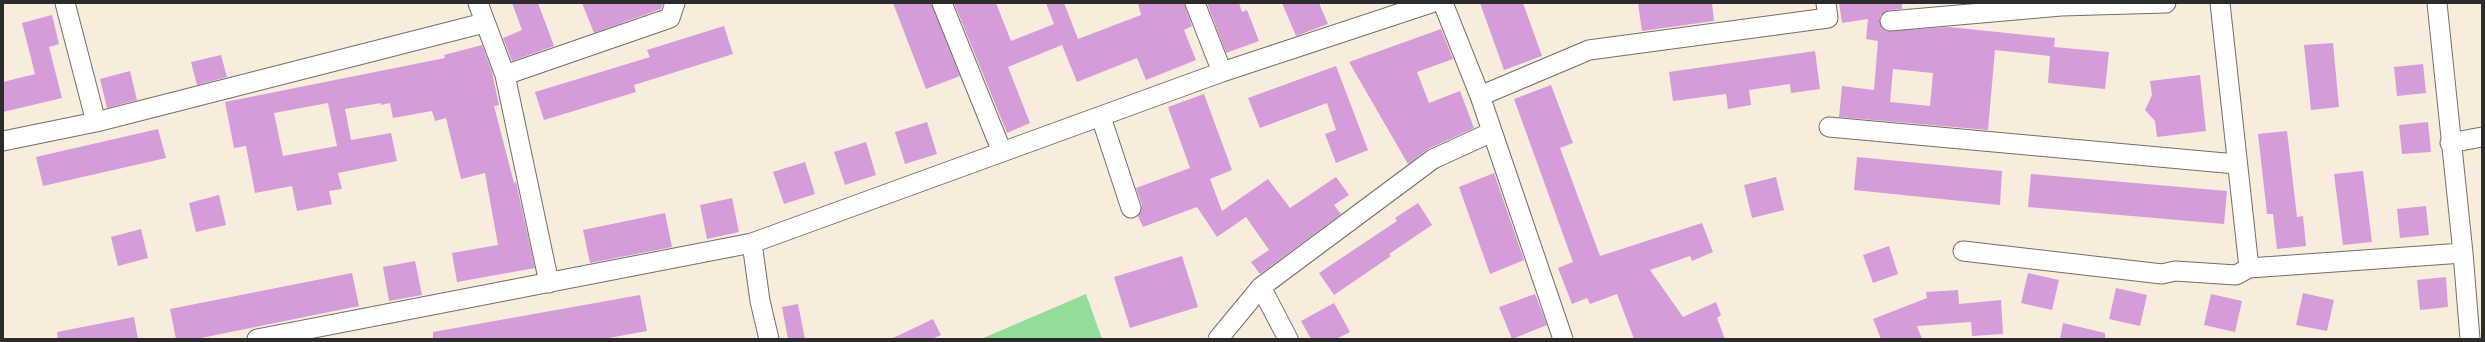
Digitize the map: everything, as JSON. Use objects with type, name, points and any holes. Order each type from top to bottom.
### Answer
[{"type":"street","points":[[65,3],[96,122]]},
{"type":"street","points":[[478,3],[484,23],[505,75],[549,284]]},
{"type":"street","points":[[505,75],[670,18],[675,3]]},
{"type":"street","points":[[942,3],[1002,152]]},
{"type":"street","points":[[1195,3],[1222,72]]},
{"type":"street","points":[[257,339],[549,284],[752,243],[1222,72],[1431,3]]},
{"type":"street","points":[[1443,3],[1480,96],[1563,339]]},
{"type":"street","points":[[1480,96],[1589,50],[1828,18],[1826,3]]},
{"type":"street","points":[[1890,21],[2061,5],[2166,3]]},
{"type":"street","points":[[2220,3],[2236,164],[2249,268]]},
{"type":"street","points":[[2437,3],[2450,143],[2463,253],[2470,339]]},
{"type":"street","points":[[3,141],[96,122],[484,23]]},
{"type":"street","points":[[1101,117],[1131,208]]},
{"type":"street","points":[[1829,127],[2236,164]]},
{"type":"street","points":[[1218,339],[1261,287],[1434,159],[1492,132]]},
{"type":"street","points":[[2450,143],[2482,137]]},
{"type":"street","points":[[752,243],[760,301],[769,339]]},
{"type":"street","points":[[1963,251],[2162,274],[2174,271],[2236,275],[2249,268],[2463,253]]},
{"type":"street","points":[[1261,287],[1288,339]]},
{"type":"green space","points":[[1086,294],[1102,339],[981,339]]},
{"type":"building","points":[[512,3],[538,3],[554,46],[512,61],[503,38],[522,30]]},
{"type":"building","points":[[582,3],[663,3],[661,9],[594,33]]},
{"type":"building","points":[[893,3],[931,3],[960,76],[926,89]]},
{"type":"building","points":[[954,3],[996,3],[1011,41],[1054,24],[1046,3],[1064,3],[1078,39],[1141,15],[1138,3],[1184,3],[1192,26],[1184,30],[1196,60],[1146,80],[1137,58],[1077,82],[1062,45],[1008,67],[1030,123],[1007,133]]},
{"type":"building","points":[[1207,3],[1239,3],[1242,12],[1247,10],[1259,41],[1226,53]]},
{"type":"building","points":[[1282,3],[1319,3],[1328,24],[1296,36]]},
{"type":"building","points":[[1480,3],[1523,3],[1542,56],[1504,70]]},
{"type":"building","points":[[1638,3],[1712,3],[1714,21],[1642,31]]},
{"type":"building","points":[[1839,3],[1902,3],[1902,9],[1889,10],[1880,16],[1881,27],[1886,31],[1949,27],[2055,38],[2054,47],[2109,52],[2105,89],[2048,83],[2050,56],[1995,50],[1988,130],[1839,117],[1842,86],[1874,90],[1878,41],[1866,39],[1868,19],[1842,23]],"holes":[[[1893,69],[1933,73],[1930,106],[1890,102]]]},
{"type":"building","points":[[52,15],[59,44],[49,47],[62,98],[3,112],[3,82],[35,74],[22,23]]},
{"type":"building","points":[[724,26],[733,54],[634,85],[636,92],[544,120],[535,92],[650,57],[647,50]]},
{"type":"building","points":[[1441,29],[1453,59],[1417,72],[1429,103],[1460,91],[1474,128],[1428,149],[1408,164],[1349,62]]},
{"type":"building","points":[[2333,43],[2339,107],[2311,110],[2304,45]]},
{"type":"building","points":[[482,45],[492,72],[499,105],[494,106],[514,183],[516,182],[535,268],[457,282],[452,253],[498,245],[485,173],[461,179],[446,118],[435,121],[432,111],[393,118],[390,103],[345,109],[351,140],[391,133],[397,161],[338,173],[342,189],[329,191],[332,204],[297,211],[292,186],[255,193],[246,146],[234,148],[225,102],[445,58],[444,55]],"holes":[[[328,103],[337,146],[283,156],[274,113]]]},
{"type":"building","points":[[1815,51],[1820,89],[1791,93],[1790,84],[1749,90],[1751,105],[1728,109],[1726,94],[1673,101],[1669,72]]},
{"type":"building","points":[[221,55],[227,77],[197,85],[191,62]]},
{"type":"building","points":[[2423,64],[2426,93],[2397,96],[2394,67]]},
{"type":"building","points":[[1336,66],[1368,150],[1336,163],[1325,134],[1336,130],[1327,103],[1260,128],[1248,98]]},
{"type":"building","points":[[130,71],[137,100],[107,108],[100,79]]},
{"type":"building","points":[[2200,75],[2206,131],[2157,137],[2155,121],[2145,110],[2152,95],[2150,81]]},
{"type":"building","points":[[1551,85],[1573,143],[1560,148],[1600,256],[1702,223],[1713,252],[1692,261],[1690,256],[1650,270],[1683,317],[1716,302],[1721,315],[1717,318],[1725,339],[1634,339],[1617,294],[1590,304],[1587,298],[1572,304],[1558,268],[1573,262],[1514,99]]},
{"type":"building","points":[[1204,94],[1232,170],[1210,179],[1222,211],[1268,179],[1290,208],[1336,177],[1349,195],[1334,205],[1341,214],[1260,274],[1251,262],[1269,250],[1246,217],[1217,237],[1197,207],[1143,227],[1138,216],[1142,205],[1136,188],[1190,168],[1168,107]]},
{"type":"building","points":[[927,122],[937,154],[905,164],[895,132]]},
{"type":"building","points":[[2428,122],[2431,152],[2402,154],[2399,125]]},
{"type":"building","points":[[158,129],[166,158],[43,186],[36,157]]},
{"type":"building","points":[[2287,131],[2297,217],[2303,216],[2306,246],[2277,249],[2273,214],[2267,214],[2258,134]]},
{"type":"building","points":[[866,142],[876,175],[845,185],[834,152]]},
{"type":"building","points":[[1857,157],[2002,171],[2000,205],[1854,190]]},
{"type":"building","points":[[805,162],[815,194],[784,204],[773,172]]},
{"type":"building","points":[[2363,171],[2372,242],[2343,245],[2334,174]]},
{"type":"building","points":[[1494,173],[1524,260],[1490,274],[1459,187]]},
{"type":"building","points":[[2031,174],[2227,191],[2224,224],[2028,207]]},
{"type":"building","points":[[1776,177],[1784,210],[1752,218],[1744,185]]},
{"type":"building","points":[[219,195],[226,225],[196,232],[189,203]]},
{"type":"building","points":[[732,198],[739,232],[707,239],[700,205]]},
{"type":"building","points":[[1418,203],[1432,225],[1389,254],[1391,256],[1334,295],[1319,273],[1397,221],[1395,218]]},
{"type":"building","points":[[2426,206],[2429,235],[2400,238],[2397,209]]},
{"type":"building","points":[[665,213],[672,247],[590,263],[583,230]]},
{"type":"building","points":[[141,229],[148,258],[118,266],[111,237]]},
{"type":"building","points":[[1889,246],[1898,274],[1873,283],[1863,255]]},
{"type":"building","points":[[1182,256],[1198,307],[1130,328],[1114,277]]},
{"type":"building","points":[[415,261],[422,295],[389,301],[383,267]]},
{"type":"building","points":[[352,273],[359,306],[196,339],[176,339],[170,309]]},
{"type":"building","points":[[2028,273],[2059,280],[2052,310],[2021,303]]},
{"type":"building","points":[[2446,277],[2448,307],[2420,310],[2417,280]]},
{"type":"building","points":[[2116,288],[2147,295],[2140,326],[2109,319]]},
{"type":"building","points":[[1958,290],[1959,304],[2001,300],[2003,334],[1972,336],[1971,322],[1917,326],[1922,339],[1881,339],[1873,319],[1927,298],[1926,292]]},
{"type":"building","points":[[2303,293],[2334,300],[2327,331],[2296,325]]},
{"type":"building","points":[[1535,294],[1547,325],[1512,339],[1499,307]]},
{"type":"building","points":[[2211,294],[2242,301],[2235,332],[2204,325]]},
{"type":"building","points":[[640,295],[647,331],[603,339],[433,339],[433,332]]},
{"type":"building","points":[[1334,303],[1350,332],[1336,339],[1311,339],[1301,321]]},
{"type":"building","points":[[798,304],[805,339],[788,339],[782,307]]},
{"type":"building","points":[[134,317],[138,339],[58,339],[57,332]]},
{"type":"building","points":[[933,319],[941,335],[932,339],[891,339]]},
{"type":"building","points":[[2063,323],[2105,333],[2105,339],[2060,339]]}]
